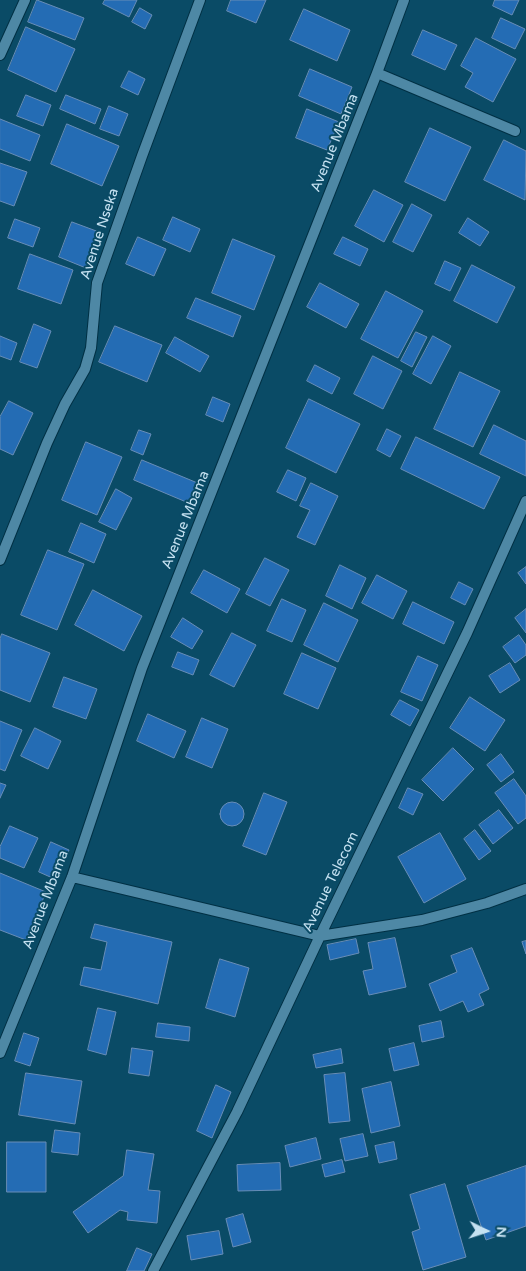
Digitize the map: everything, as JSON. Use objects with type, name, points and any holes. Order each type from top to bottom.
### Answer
[{"type":"street","points":[[0,55],[25,0]]},
{"type":"street","name":"Avenue Nseka","points":[[0,560],[65,404],[85,369],[91,348],[97,283],[200,0]]},
{"type":"street","name":"Avenue Mbama","points":[[0,1053],[72,877],[142,668],[377,73],[404,0]]},
{"type":"street","points":[[377,73],[515,131]]},
{"type":"street","name":"Avenue Telecom","points":[[153,1271],[238,1112],[320,936],[467,633],[526,501]]},
{"type":"street","points":[[72,877],[320,936],[422,920],[487,903],[526,890]]},
{"type":"building","points":[[37,0],[84,18],[75,40],[28,22]]},
{"type":"building","points":[[105,0],[137,0],[129,17],[103,4]]},
{"type":"building","points":[[231,0],[266,0],[256,23],[227,11]]},
{"type":"building","points":[[495,0],[519,0],[512,15],[493,6]]},
{"type":"building","points":[[140,8],[152,15],[145,29],[132,22]]},
{"type":"building","points":[[304,9],[350,30],[337,61],[290,40]]},
{"type":"building","points":[[501,18],[525,29],[515,49],[492,38]]},
{"type":"building","points":[[26,27],[75,49],[56,92],[8,70]]},
{"type":"building","points":[[423,30],[457,45],[445,70],[412,55]]},
{"type":"building","points":[[476,38],[516,59],[493,102],[465,87],[473,73],[461,66]]},
{"type":"building","points":[[310,69],[352,87],[341,114],[299,96]]},
{"type":"building","points":[[129,71],[145,79],[138,95],[121,87]]},
{"type":"building","points":[[26,95],[51,105],[43,126],[17,116]]},
{"type":"building","points":[[66,95],[101,109],[95,124],[60,109]]},
{"type":"building","points":[[109,106],[128,114],[119,136],[100,129]]},
{"type":"building","points":[[307,109],[339,122],[327,150],[296,138]]},
{"type":"building","points":[[0,119],[40,135],[30,161],[0,149]]},
{"type":"building","points":[[67,124],[119,146],[102,186],[51,164]]},
{"type":"building","points":[[430,128],[471,147],[445,201],[405,182]]},
{"type":"building","points":[[504,140],[526,151],[525,200],[484,180]]},
{"type":"building","points":[[0,163],[27,172],[14,206],[0,201]]},
{"type":"building","points":[[374,190],[403,205],[384,242],[355,226]]},
{"type":"building","points":[[412,204],[432,215],[413,252],[393,242]]},
{"type":"building","points":[[173,217],[200,229],[190,252],[163,240]]},
{"type":"building","points":[[468,218],[489,232],[480,246],[459,233]]},
{"type":"building","points":[[15,219],[40,228],[33,247],[8,238]]},
{"type":"building","points":[[72,222],[99,232],[86,268],[59,257]]},
{"type":"building","points":[[138,237],[166,249],[154,276],[126,264]]},
{"type":"building","points":[[343,237],[368,249],[360,266],[334,254]]},
{"type":"building","points":[[233,239],[275,256],[254,310],[212,293]]},
{"type":"building","points":[[30,254],[73,270],[61,304],[18,289]]},
{"type":"building","points":[[445,261],[461,268],[450,291],[435,284]]},
{"type":"building","points":[[472,265],[515,287],[497,323],[454,301]]},
{"type":"building","points":[[320,283],[359,304],[346,328],[307,307]]},
{"type":"building","points":[[386,291],[423,311],[398,358],[361,339]]},
{"type":"building","points":[[196,298],[241,316],[233,337],[187,318]]},
{"type":"building","points":[[34,324],[51,331],[37,368],[20,362]]},
{"type":"building","points":[[115,326],[162,345],[147,382],[99,362]]},
{"type":"building","points":[[416,332],[427,337],[412,367],[401,361]]},
{"type":"building","points":[[0,336],[17,343],[11,360],[0,356]]},
{"type":"building","points":[[433,336],[451,346],[431,384],[413,374]]},
{"type":"building","points":[[175,337],[209,356],[200,372],[166,353]]},
{"type":"building","points":[[373,356],[402,371],[383,409],[354,394]]},
{"type":"building","points":[[315,365],[340,378],[332,394],[307,381]]},
{"type":"building","points":[[460,372],[500,391],[473,447],[434,429]]},
{"type":"building","points":[[213,397],[230,404],[223,422],[206,415]]},
{"type":"building","points":[[309,399],[360,424],[336,473],[286,448]]},
{"type":"building","points":[[9,401],[33,413],[13,455],[0,449],[0,417]]},
{"type":"building","points":[[494,425],[526,441],[526,476],[480,454]]},
{"type":"building","points":[[387,429],[401,436],[390,457],[377,450]]},
{"type":"building","points":[[139,430],[151,434],[143,455],[131,450]]},
{"type":"building","points":[[416,437],[500,477],[484,509],[401,469]]},
{"type":"building","points":[[86,442],[122,457],[97,515],[62,500]]},
{"type":"building","points":[[142,460],[200,484],[191,504],[134,480]]},
{"type":"building","points":[[288,470],[306,478],[296,501],[277,492]]},
{"type":"building","points":[[311,483],[338,496],[315,545],[297,537],[310,510],[300,506]]},
{"type":"building","points":[[116,489],[132,498],[116,530],[99,522]]},
{"type":"building","points":[[81,523],[106,534],[94,563],[69,552]]},
{"type":"building","points":[[48,550],[84,564],[57,630],[21,615]]},
{"type":"building","points":[[265,558],[289,570],[270,606],[246,594]]},
{"type":"building","points":[[340,565],[366,578],[352,609],[326,596]]},
{"type":"building","points":[[526,567],[526,584],[518,573]]},
{"type":"building","points":[[204,570],[240,589],[227,613],[191,593]]},
{"type":"building","points":[[377,575],[407,591],[393,619],[362,603]]},
{"type":"building","points":[[459,582],[473,589],[465,605],[451,598]]},
{"type":"building","points":[[93,590],[142,616],[124,651],[75,625]]},
{"type":"building","points":[[282,599],[306,610],[292,642],[267,631]]},
{"type":"building","points":[[413,602],[454,622],[444,644],[403,624]]},
{"type":"building","points":[[324,603],[358,620],[338,662],[304,645]]},
{"type":"building","points":[[526,609],[526,633],[515,618]]},
{"type":"building","points":[[183,618],[203,631],[192,649],[171,637]]},
{"type":"building","points":[[232,633],[256,645],[234,687],[210,675]]},
{"type":"building","points":[[2,634],[50,653],[30,702],[0,690],[0,639]]},
{"type":"building","points":[[519,635],[526,645],[526,655],[515,663],[503,647]]},
{"type":"building","points":[[178,652],[199,660],[193,675],[172,667]]},
{"type":"building","points":[[302,653],[336,668],[318,709],[284,694]]},
{"type":"building","points":[[418,656],[438,665],[422,701],[401,692]]},
{"type":"building","points":[[510,663],[520,680],[500,693],[489,676]]},
{"type":"building","points":[[64,677],[97,689],[86,719],[53,707]]},
{"type":"building","points":[[470,697],[505,720],[485,751],[450,728]]},
{"type":"building","points":[[400,700],[419,710],[410,726],[391,715]]},
{"type":"building","points":[[148,714],[186,731],[174,758],[137,741]]},
{"type":"building","points":[[202,718],[228,729],[212,768],[186,757]]},
{"type":"building","points":[[0,721],[22,730],[5,771],[0,769]]},
{"type":"building","points":[[35,728],[61,741],[48,769],[21,756]]},
{"type":"building","points":[[453,748],[474,769],[443,801],[422,780]]},
{"type":"building","points":[[501,754],[514,772],[501,782],[487,765]]},
{"type":"building","points":[[514,779],[526,796],[526,818],[518,824],[495,793]]},
{"type":"building","points":[[0,783],[6,785],[0,798]]},
{"type":"building","points":[[408,788],[423,794],[413,815],[399,808]]},
{"type":"building","points":[[264,793],[287,802],[266,855],[243,846]]},
{"type":"building","points":[[232,802],[241,805],[244,814],[241,823],[232,826],[223,823],[220,814],[223,805]]},
{"type":"building","points":[[499,810],[513,828],[493,844],[479,825]]},
{"type":"building","points":[[10,826],[38,838],[24,868],[0,858],[0,847]]},
{"type":"building","points":[[475,830],[491,851],[479,860],[464,839]]},
{"type":"building","points":[[440,833],[466,879],[424,903],[398,857]]},
{"type":"building","points":[[51,842],[69,850],[57,880],[39,872]]},
{"type":"building","points":[[0,873],[46,892],[26,940],[0,930]]},
{"type":"building","points":[[95,924],[172,942],[158,1004],[80,985],[84,967],[101,970],[107,942],[91,938]]},
{"type":"building","points":[[395,938],[406,987],[369,995],[363,971],[373,969],[368,943]]},
{"type":"building","points":[[356,939],[359,953],[330,960],[327,945]]},
{"type":"building","points":[[526,941],[526,954],[522,942]]},
{"type":"building","points":[[472,948],[489,989],[479,994],[484,1005],[468,1012],[463,1001],[440,1011],[429,984],[457,972],[451,956]]},
{"type":"building","points":[[220,959],[249,968],[235,1017],[206,1008]]},
{"type":"building","points":[[98,1008],[116,1012],[106,1055],[88,1050]]},
{"type":"building","points":[[441,1021],[444,1037],[422,1042],[419,1026]]},
{"type":"building","points":[[158,1023],[190,1027],[189,1041],[156,1037]]},
{"type":"building","points":[[24,1033],[39,1038],[30,1066],[15,1061]]},
{"type":"building","points":[[414,1043],[419,1065],[394,1071],[389,1049]]},
{"type":"building","points":[[132,1048],[153,1051],[149,1076],[129,1073]]},
{"type":"building","points":[[341,1049],[343,1063],[316,1068],[313,1055]]},
{"type":"building","points":[[26,1073],[82,1081],[75,1124],[19,1115]]},
{"type":"building","points":[[345,1073],[350,1121],[329,1123],[324,1075]]},
{"type":"building","points":[[391,1082],[400,1126],[371,1133],[362,1089]]},
{"type":"building","points":[[216,1085],[231,1092],[212,1138],[197,1131]]},
{"type":"building","points":[[55,1130],[80,1133],[78,1155],[52,1152]]},
{"type":"building","points":[[363,1134],[368,1156],[345,1161],[340,1139]]},
{"type":"building","points":[[316,1138],[321,1159],[290,1167],[285,1146]]},
{"type":"building","points":[[7,1142],[46,1142],[46,1192],[7,1192]]},
{"type":"building","points":[[394,1142],[397,1159],[379,1163],[375,1146]]},
{"type":"building","points":[[127,1150],[154,1154],[148,1190],[160,1191],[157,1223],[127,1220],[128,1212],[120,1210],[88,1233],[73,1212],[123,1176]]},
{"type":"building","points":[[342,1160],[345,1172],[325,1177],[322,1165]]},
{"type":"building","points":[[280,1163],[281,1190],[238,1191],[237,1165]]},
{"type":"building","points":[[526,1166],[526,1226],[486,1240],[467,1186]]},
{"type":"building","points":[[445,1184],[466,1257],[423,1270],[412,1232],[420,1229],[410,1195]]},
{"type":"building","points":[[243,1214],[251,1242],[233,1247],[226,1219]]},
{"type":"building","points":[[219,1231],[223,1254],[191,1260],[187,1236]]},
{"type":"building","points":[[137,1248],[152,1254],[144,1271],[127,1271]]}]
